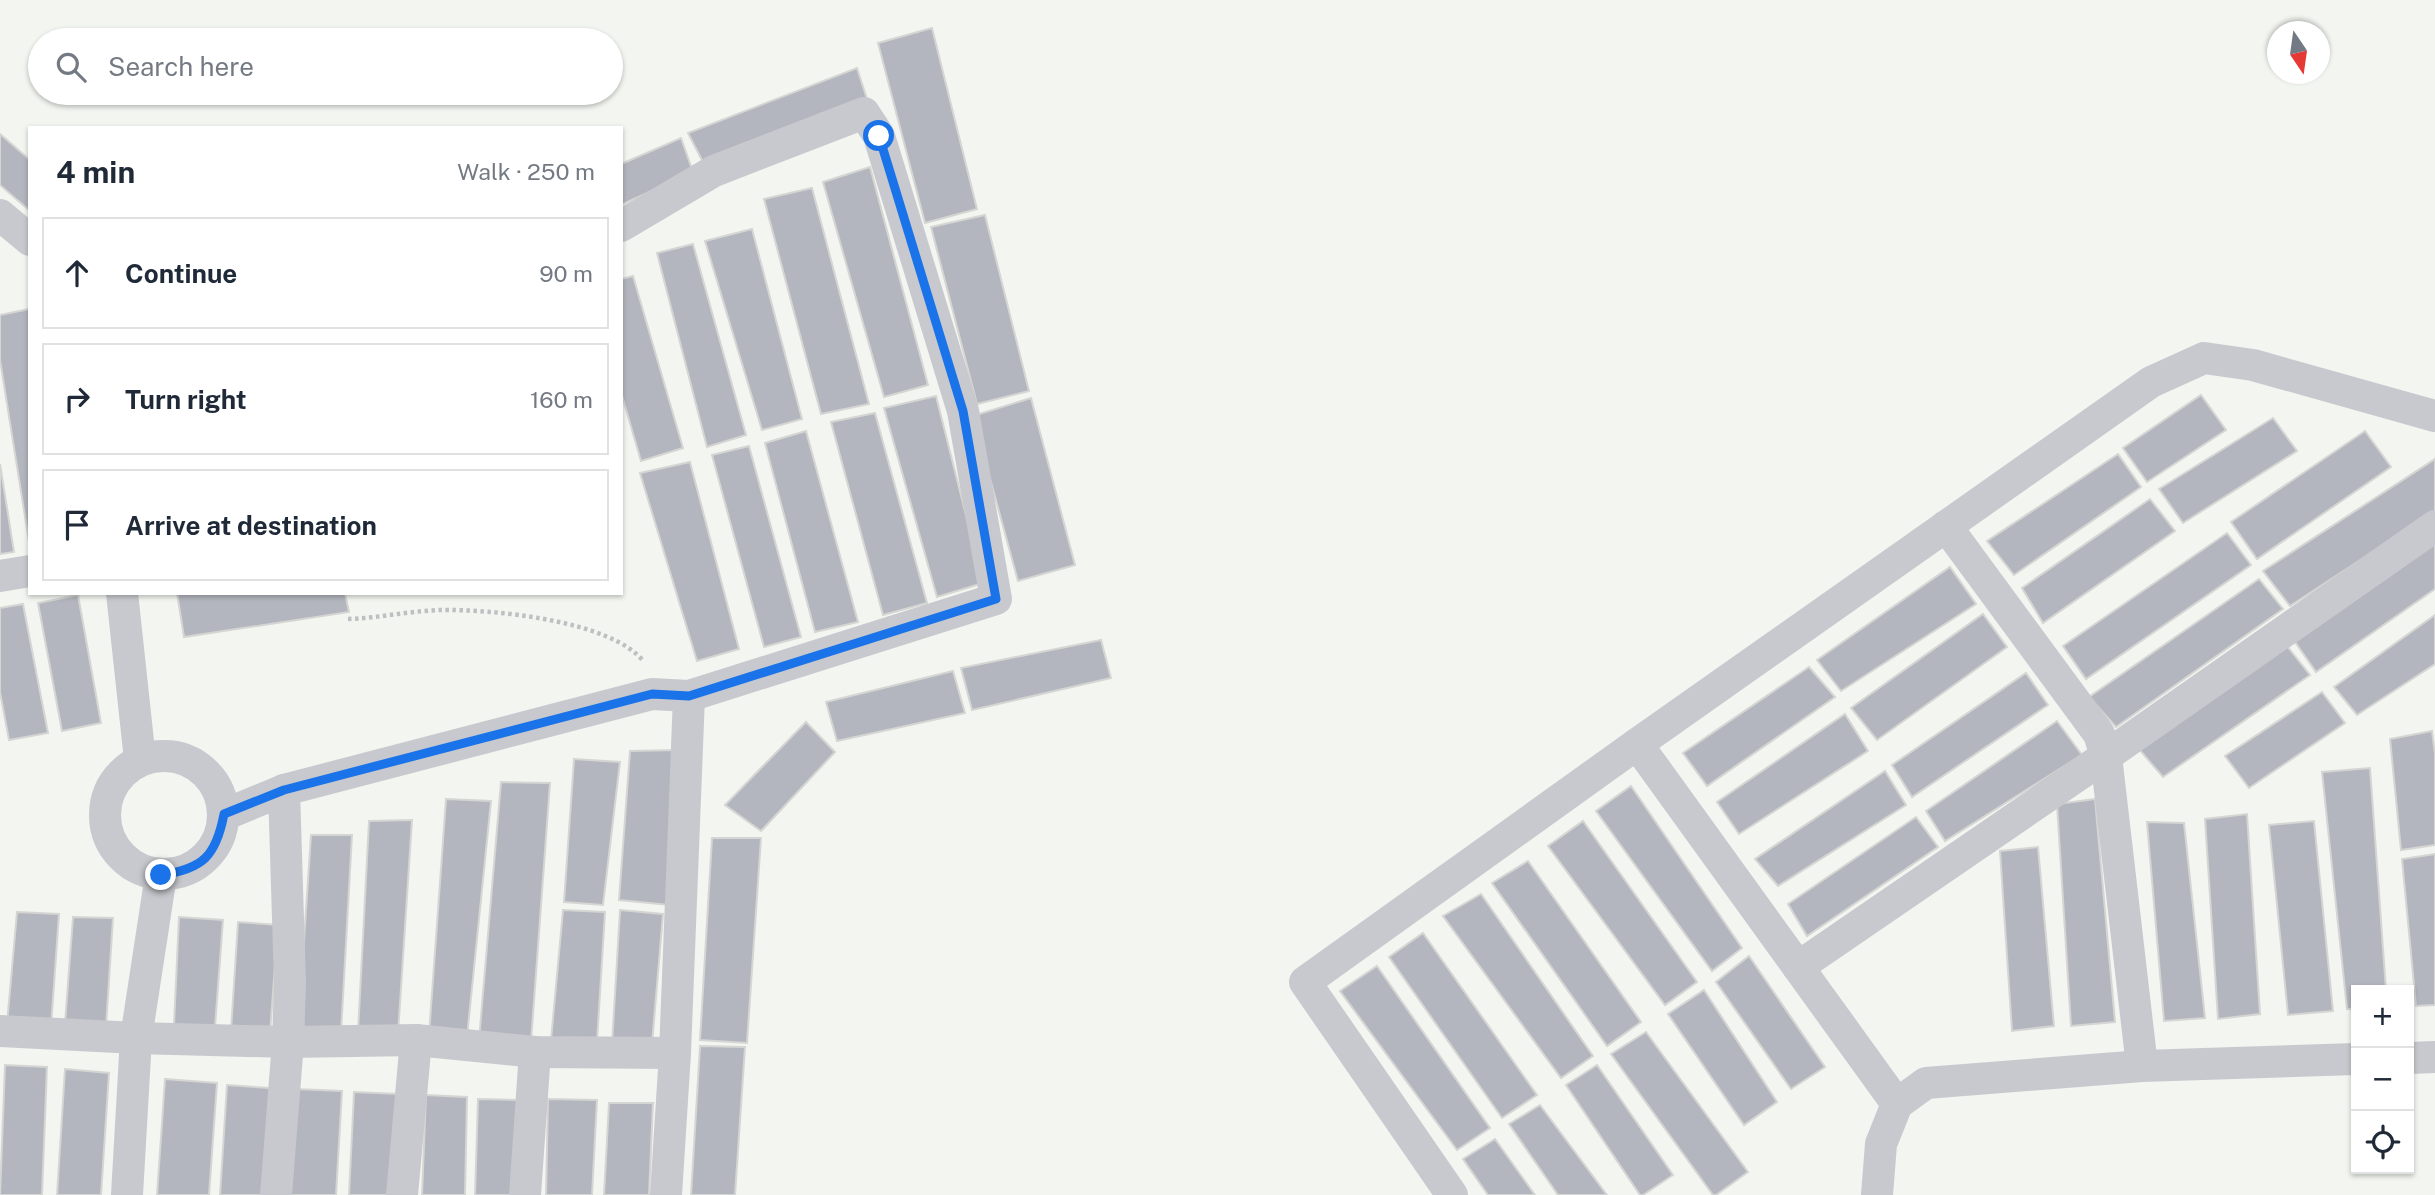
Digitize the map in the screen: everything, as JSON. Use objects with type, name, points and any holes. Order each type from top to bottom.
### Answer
[{"type":"street","points":[[224,814],[284,790],[652,694],[689,696],[996,599],[963,411],[879,136],[864,113],[714,171],[623,225]]},
{"type":"street","points":[[0,215],[28,238]]},
{"type":"street","points":[[1452,1195],[1305,982],[2151,382],[2204,358],[2253,365],[2435,416]]},
{"type":"street","points":[[1946,526],[2099,734],[2106,756],[2142,1066]]},
{"type":"street","points":[[1798,967],[2435,526]]},
{"type":"street","points":[[0,576],[28,571]]},
{"type":"street","points":[[121,595],[140,761]]},
{"type":"street","points":[[666,1195],[675,1053],[689,696]]},
{"type":"street","points":[[1637,744],[1898,1104]]},
{"type":"street","points":[[169,755],[197,764],[217,786],[224,814],[220,838],[206,858],[185,871],[161,875],[139,869],[120,857],[108,837],[104,815],[108,792],[121,773],[140,761],[169,755]]},
{"type":"street","points":[[276,1195],[290,983],[284,790]]},
{"type":"street","points":[[127,1195],[136,1038],[161,875]]},
{"type":"street","points":[[0,1031],[288,1042],[416,1040],[535,1052],[675,1053]]},
{"type":"street","points":[[402,1195],[416,1040]]},
{"type":"street","points":[[525,1195],[535,1052]]},
{"type":"street","points":[[2414,1058],[2435,1057]]},
{"type":"street","points":[[1877,1195],[1881,1144],[1898,1104],[1926,1083],[2142,1066],[2351,1059]]},
{"type":"path","points":[[348,619],[437,610],[488,610],[571,626],[603,635],[636,652],[653,673],[652,694]]},
{"type":"building","points":[[932,28],[977,209],[925,223],[878,43]]},
{"type":"building","points":[[857,68],[867,99],[705,166],[688,133]]},
{"type":"building","points":[[0,134],[28,158],[28,209],[0,185]]},
{"type":"building","points":[[681,138],[693,172],[623,204],[623,163]]},
{"type":"building","points":[[870,167],[928,385],[884,397],[823,182]]},
{"type":"building","points":[[812,188],[869,404],[821,414],[764,199]]},
{"type":"building","points":[[985,215],[1029,391],[977,404],[931,227]]},
{"type":"building","points":[[752,229],[802,419],[762,430],[705,241]]},
{"type":"building","points":[[693,244],[746,435],[707,447],[657,253]]},
{"type":"building","points":[[633,276],[683,448],[641,461],[623,399],[623,278]]},
{"type":"building","points":[[28,309],[28,535],[0,360],[0,315]]},
{"type":"building","points":[[2201,395],[2226,430],[2147,482],[2123,448]]},
{"type":"building","points":[[936,396],[983,583],[937,597],[884,408]]},
{"type":"building","points":[[1031,398],[1075,565],[1018,581],[973,416]]},
{"type":"building","points":[[875,413],[927,603],[883,615],[831,422]]},
{"type":"building","points":[[2273,418],[2297,451],[2183,523],[2159,489]]},
{"type":"building","points":[[806,431],[858,622],[815,632],[765,443]]},
{"type":"building","points":[[2365,431],[2391,467],[2257,559],[2231,522]]},
{"type":"building","points":[[749,446],[801,637],[764,647],[712,455]]},
{"type":"building","points":[[2118,454],[2141,487],[2014,575],[1987,541]]},
{"type":"building","points":[[2435,459],[2435,511],[2290,606],[2263,571]]},
{"type":"building","points":[[690,462],[739,649],[697,661],[640,473]]},
{"type":"building","points":[[0,464],[14,552],[0,554]]},
{"type":"building","points":[[2150,499],[2175,531],[2043,623],[2022,588]]},
{"type":"building","points":[[2227,533],[2251,565],[2086,679],[2063,646]]},
{"type":"building","points":[[2435,542],[2435,589],[2316,672],[2293,639]]},
{"type":"building","points":[[1950,567],[1976,604],[1841,691],[1817,660]]},
{"type":"building","points":[[2259,579],[2283,609],[2116,727],[2089,697]]},
{"type":"building","points":[[78,595],[101,723],[62,731],[38,603]]},
{"type":"building","points":[[177,595],[345,595],[349,612],[184,637]]},
{"type":"building","points":[[23,604],[48,733],[9,740],[0,692],[0,608]]},
{"type":"building","points":[[1983,614],[2007,647],[1877,740],[1851,708]]},
{"type":"building","points":[[2435,615],[2435,664],[2357,715],[2334,687]]},
{"type":"building","points":[[1101,640],[1111,678],[972,710],[961,668]]},
{"type":"building","points":[[2287,646],[2310,675],[2163,777],[2138,748]]},
{"type":"building","points":[[1809,667],[1835,697],[1707,786],[1683,753]]},
{"type":"building","points":[[953,671],[965,713],[837,741],[826,702]]},
{"type":"building","points":[[2026,673],[2048,705],[1912,797],[1892,765]]},
{"type":"building","points":[[2322,692],[2345,723],[2249,788],[2225,756]]},
{"type":"building","points":[[1845,714],[1868,751],[1739,834],[1717,802]]},
{"type":"building","points":[[2057,721],[2082,755],[1945,841],[1926,811]]},
{"type":"building","points":[[806,722],[835,752],[761,831],[725,805]]},
{"type":"building","points":[[2432,731],[2435,754],[2435,845],[2401,850],[2390,739]]},
{"type":"building","points":[[677,750],[669,905],[619,900],[630,751]]},
{"type":"building","points":[[574,759],[620,762],[603,905],[564,902]]},
{"type":"building","points":[[2370,768],[2386,985],[2351,985],[2351,1009],[2347,1009],[2322,772]]},
{"type":"building","points":[[1885,771],[1906,805],[1778,886],[1755,859]]},
{"type":"building","points":[[501,782],[550,783],[531,1042],[479,1040]]},
{"type":"building","points":[[1631,786],[1742,948],[1712,971],[1596,811]]},
{"type":"building","points":[[446,799],[491,801],[467,1037],[429,1035]]},
{"type":"building","points":[[2095,799],[2115,1022],[2071,1026],[2057,804]]},
{"type":"building","points":[[2247,814],[2260,1014],[2218,1019],[2205,819]]},
{"type":"building","points":[[1916,817],[1938,847],[1807,936],[1788,904]]},
{"type":"building","points":[[412,820],[398,1034],[358,1032],[369,821]]},
{"type":"building","points":[[1583,821],[1697,982],[1665,1005],[1548,846]]},
{"type":"building","points":[[2314,821],[2333,1011],[2288,1015],[2269,825]]},
{"type":"building","points":[[2147,822],[2184,823],[2205,1018],[2164,1021]]},
{"type":"building","points":[[311,835],[352,835],[341,1033],[298,1031]]},
{"type":"building","points":[[712,838],[761,838],[747,1043],[700,1040]]},
{"type":"building","points":[[2038,847],[2054,1026],[2012,1031],[2000,851]]},
{"type":"building","points":[[2435,854],[2435,1005],[2416,1006],[2402,859]]},
{"type":"building","points":[[1528,861],[1641,1022],[1607,1046],[1492,883]]},
{"type":"building","points":[[1481,894],[1593,1056],[1561,1078],[1443,916]]},
{"type":"building","points":[[563,910],[605,912],[597,1042],[551,1040]]},
{"type":"building","points":[[620,910],[663,914],[652,1044],[612,1044]]},
{"type":"building","points":[[17,912],[59,914],[51,1027],[7,1024]]},
{"type":"building","points":[[73,917],[113,918],[106,1027],[65,1023]]},
{"type":"building","points":[[179,917],[223,920],[215,1027],[174,1025]]},
{"type":"building","points":[[238,922],[278,925],[270,1033],[231,1030]]},
{"type":"building","points":[[1423,933],[1537,1095],[1502,1118],[1389,957]]},
{"type":"building","points":[[1749,956],[1825,1067],[1791,1089],[1716,982]]},
{"type":"building","points":[[1377,966],[1490,1128],[1457,1150],[1340,991]]},
{"type":"building","points":[[1704,990],[1777,1102],[1744,1125],[1668,1014]]},
{"type":"building","points":[[1646,1032],[1748,1172],[1716,1195],[1713,1195],[1611,1054]]},
{"type":"building","points":[[700,1046],[745,1047],[735,1195],[691,1195]]},
{"type":"building","points":[[5,1065],[47,1067],[42,1195],[0,1195]]},
{"type":"building","points":[[1597,1065],[1673,1175],[1643,1195],[1640,1195],[1566,1085]]},
{"type":"building","points":[[65,1069],[109,1073],[101,1195],[57,1195]]},
{"type":"building","points":[[165,1079],[217,1083],[209,1195],[157,1195]]},
{"type":"building","points":[[227,1085],[270,1088],[264,1195],[220,1195]]},
{"type":"building","points":[[295,1089],[342,1091],[336,1195],[290,1195]]},
{"type":"building","points":[[354,1092],[398,1094],[390,1195],[349,1195]]},
{"type":"building","points":[[426,1095],[467,1097],[465,1195],[422,1195]]},
{"type":"building","points":[[478,1099],[522,1100],[515,1195],[475,1195]]},
{"type":"building","points":[[548,1099],[597,1100],[592,1195],[546,1195]]},
{"type":"building","points":[[609,1103],[653,1103],[649,1195],[604,1195]]},
{"type":"building","points":[[1540,1105],[1607,1195],[1558,1195],[1509,1124]]},
{"type":"building","points":[[1495,1139],[1535,1195],[1488,1195],[1463,1159]]},
{"type":"route","points":[[161,875],[185,871],[206,858],[220,838],[224,814],[284,790],[652,694],[689,696],[996,599],[963,411],[879,136]]}]
